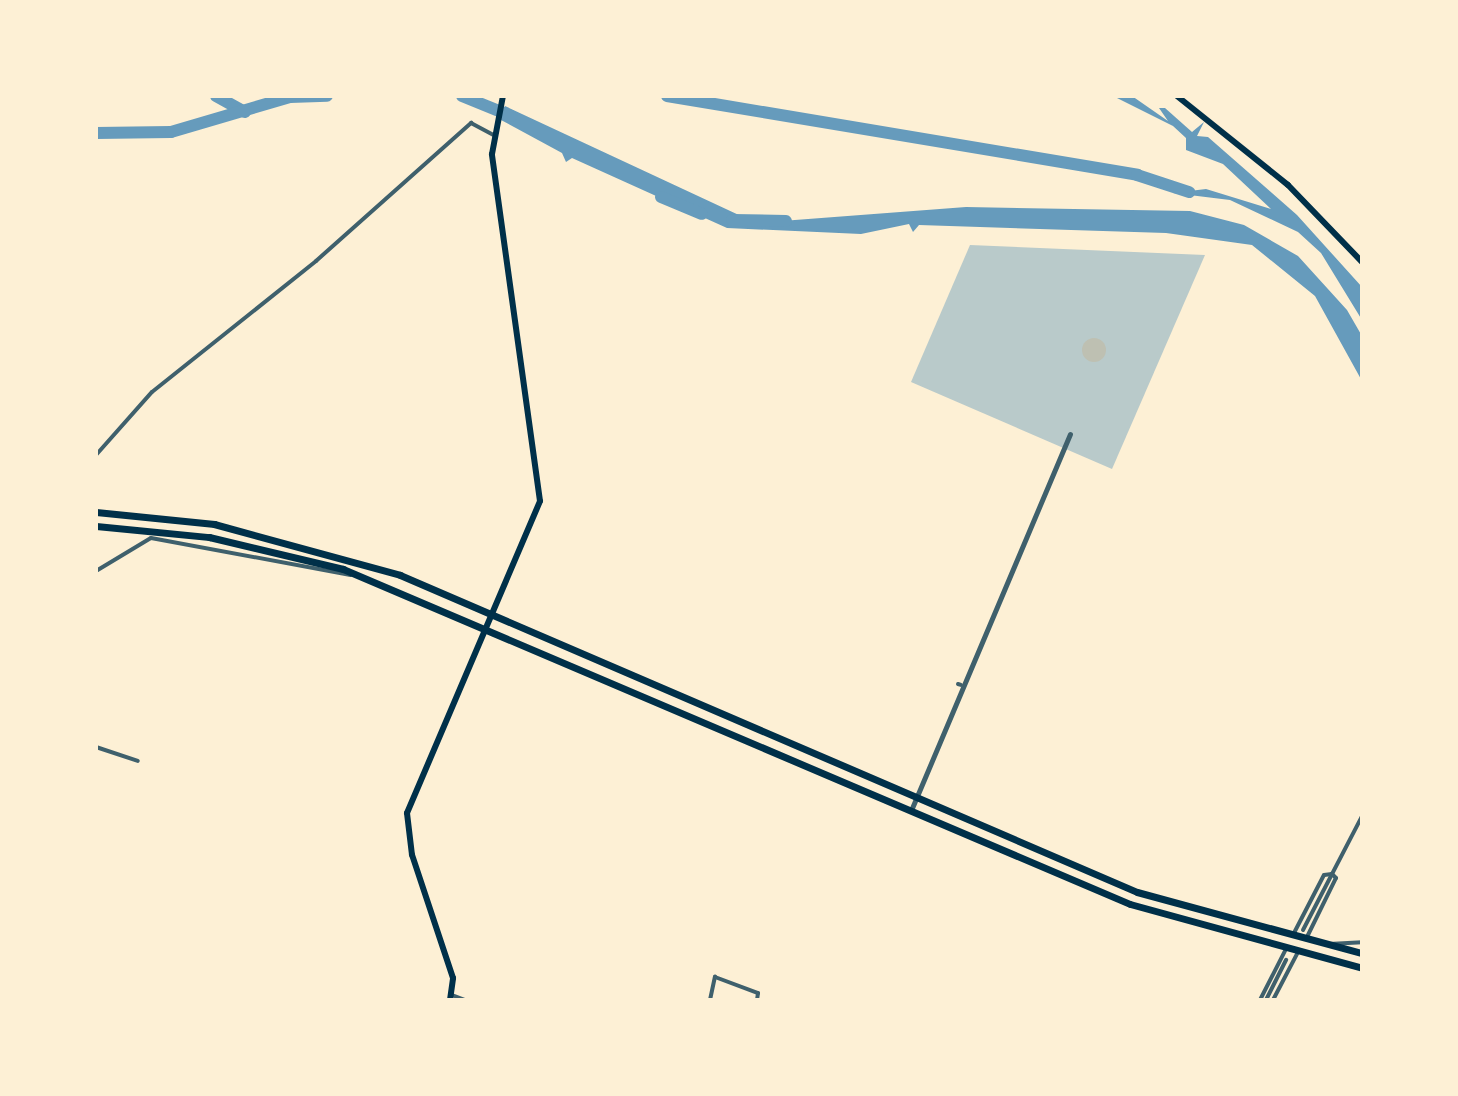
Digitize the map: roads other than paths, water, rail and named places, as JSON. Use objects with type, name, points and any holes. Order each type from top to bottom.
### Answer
[{"type":"highway","points":[[96,512],[297,542],[494,615],[1137,892],[1292,937],[1362,953]]},
{"type":"highway","points":[[96,526],[209,537],[358,575],[489,626],[1130,904],[1362,968]]},
{"type":"main road","points":[[1177,96],[1288,185],[1362,262]]},
{"type":"main road","points":[[451,997],[412,855],[407,813],[540,501],[494,132],[502,98]]},
{"type":"street","points":[[1196,96],[1207,96]]},
{"type":"street","points":[[96,455],[152,392],[471,123],[494,132]]},
{"type":"street","points":[[912,808],[913,796],[959,684],[1070,434]]},
{"type":"street","points":[[96,571],[151,538],[358,575]]},
{"type":"street","points":[[96,747],[138,761]]},
{"type":"street","points":[[1303,930],[1362,816]]},
{"type":"street","points":[[1292,937],[1324,875],[1332,874]]},
{"type":"street","points":[[1305,940],[1336,878],[1332,874]]},
{"type":"street","points":[[1327,945],[1362,942]]},
{"type":"street","points":[[1260,1000],[1286,949]]},
{"type":"street","points":[[1273,1000],[1298,952]]},
{"type":"street","points":[[1266,1000],[1286,960]]},
{"type":"street","points":[[710,1000],[715,977],[758,993],[757,1000]]},
{"type":"street","points":[[451,997],[465,1000]]},
{"type":"water","points":[[1113,96],[1132,96],[1168,121],[1159,108],[1165,108],[1192,132],[1204,122],[1197,136],[1208,137],[1297,215],[1362,287],[1362,320],[1321,253],[1298,232],[1230,200],[1173,193],[1206,189],[1271,209],[1223,164],[1186,150],[1186,138],[1173,126]]},
{"type":"water","points":[[505,106],[756,223],[966,207],[1190,211],[1244,225],[1298,256],[1347,310],[1362,336],[1362,381],[1315,296],[1252,245],[1166,233],[919,225],[913,232],[909,224],[861,234],[727,228],[572,158],[566,162],[562,153],[501,120]]},
{"type":"waterway","points":[[216,96],[245,112]]},
{"type":"waterway","points":[[96,133],[171,132],[290,97],[327,96]]},
{"type":"waterway","points":[[462,96],[511,116]]},
{"type":"waterway","points":[[667,96],[1137,175],[1189,192]]},
{"type":"waterway","points":[[661,197],[702,214]]},
{"type":"waterway","points":[[732,220],[786,221]]}]
